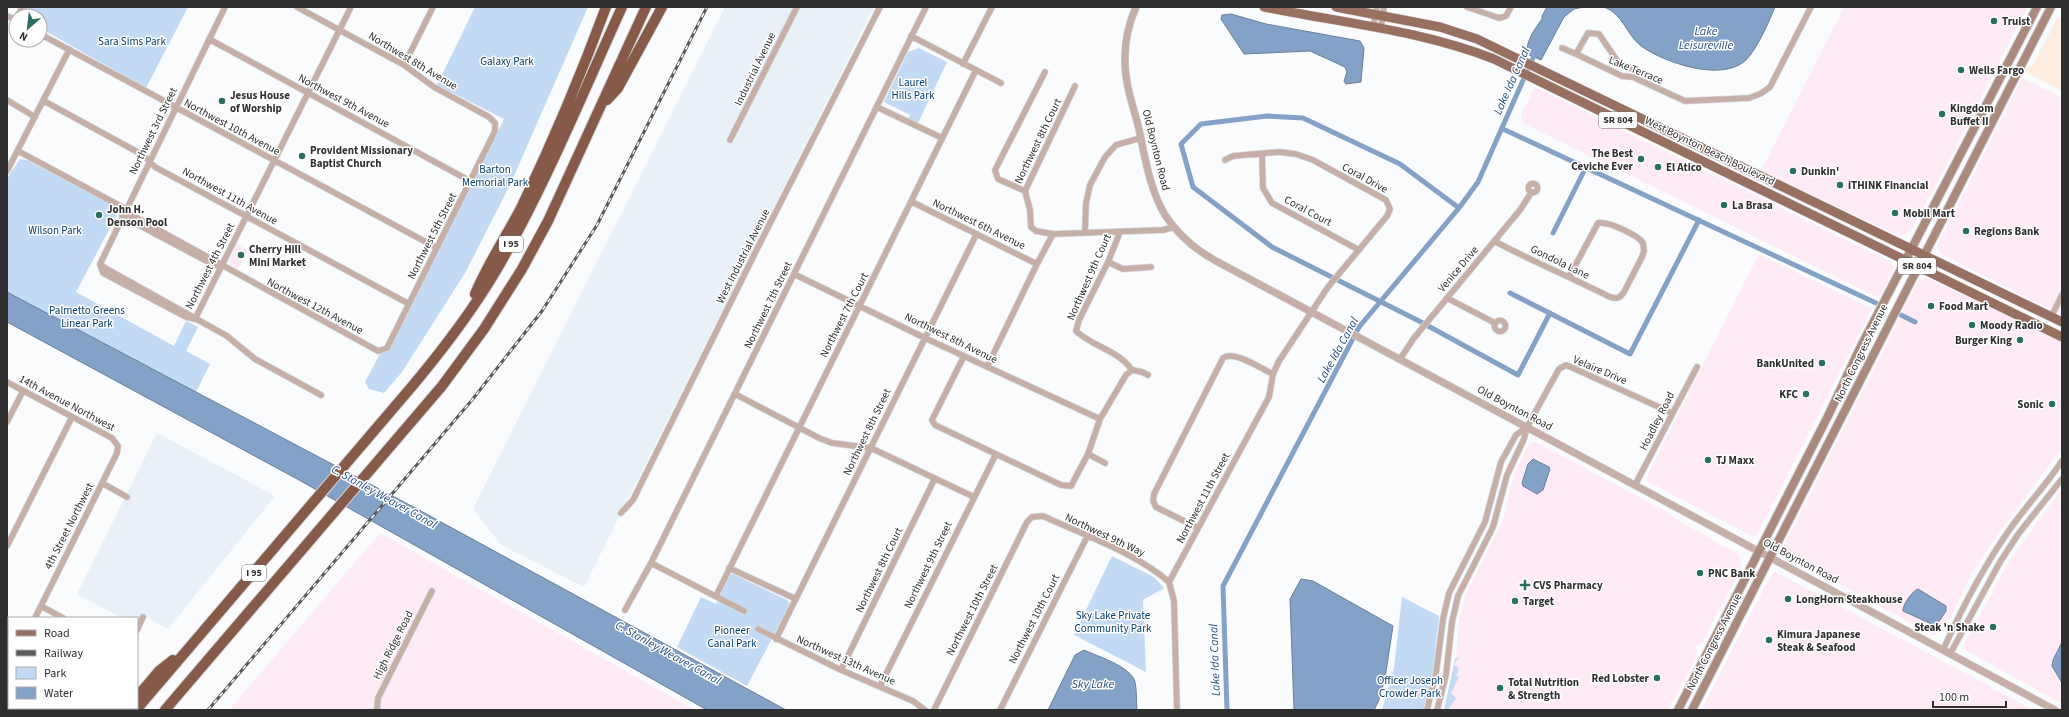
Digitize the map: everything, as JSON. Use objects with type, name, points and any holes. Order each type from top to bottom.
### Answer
[{"type":"highway","points":[[468,315],[481,279],[517,215],[566,110],[606,7]]},
{"type":"highway","name":"I 95","points":[[138,708],[429,366],[468,315],[522,224],[622,7]]},
{"type":"highway","name":"I 95","points":[[164,710],[453,373],[504,299],[548,221],[646,7]]},
{"type":"highway","points":[[601,105],[618,88],[662,7]]},
{"type":"highway","points":[[138,696],[159,672],[195,642]]},
{"type":"main road","name":"West Boynton Beach Boulevard","points":[[1264,7],[1453,44],[1494,59],[2062,337]]},
{"type":"main road","name":"West Boynton Beach Boulevard","points":[[1336,7],[1380,11],[1477,39],[2062,322]]},
{"type":"main road","name":"North Congress Avenue","points":[[1678,710],[1828,416],[1911,249],[2037,7]]},
{"type":"main road","name":"North Congress Avenue","points":[[1692,710],[2051,7]]},
{"type":"main road","points":[[1985,107],[1989,130]]},
{"type":"main road","points":[[1974,130],[1980,146]]},
{"type":"main road","points":[[1749,184],[1766,179]]},
{"type":"main road","points":[[1767,192],[1783,187]]},
{"type":"main road","points":[[1828,416],[1828,444]]},
{"type":"main road","points":[[1819,433],[1821,457]]},
{"type":"street","name":"Northwest 3rd Street","points":[[195,319],[188,313],[158,300],[100,264],[225,7]]},
{"type":"street","name":"Northwest 8th Avenue","points":[[297,7],[404,65],[434,87],[489,117],[495,123]]},
{"type":"street","name":"Northwest 4th Street","points":[[195,319],[351,7]]},
{"type":"street","points":[[404,65],[433,7]]},
{"type":"street","name":"Industrial Avenue","points":[[730,140],[797,7]]},
{"type":"street","name":"West Industrial Avenue","points":[[621,513],[633,500],[758,247],[880,7]]},
{"type":"street","name":"Northwest 7th Street","points":[[625,610],[651,563],[926,7]]},
{"type":"street","points":[[963,64],[992,7]]},
{"type":"street","name":"Old Boynton Road","points":[[1136,7],[1128,32],[1125,58],[1127,78],[1152,188],[1161,207],[1174,227],[1190,243],[1209,257],[2055,710]]},
{"type":"street","points":[[1467,7],[1499,18],[1506,16],[1511,7]]},
{"type":"street","name":"Lake Terrace","points":[[1646,76],[1618,62],[1601,36],[1596,33],[1586,34],[1576,54],[1622,76],[1631,76],[1682,100],[1694,102],[1749,98],[1760,94],[1770,86],[1811,7]]},
{"type":"street","points":[[1377,28],[1380,11]]},
{"type":"street","points":[[911,36],[1001,83]]},
{"type":"street","name":"Northwest 10th Avenue","points":[[48,38],[437,248]]},
{"type":"street","name":"Northwest 9th Avenue","points":[[209,39],[470,181]]},
{"type":"street","points":[[1562,48],[1576,54]]},
{"type":"street","points":[[7,171],[69,50]]},
{"type":"street","name":"Northwest 7th Court","points":[[729,568],[912,202],[976,70]]},
{"type":"street","points":[[1025,191],[998,179],[995,170],[1045,72]]},
{"type":"street","name":"Northwest 8th Court","points":[[1075,86],[1025,191],[1030,210],[1031,227],[1036,231],[1053,234],[1120,232],[1174,227]]},
{"type":"street","points":[[7,100],[35,117]]},
{"type":"street","name":"Northwest 11th Avenue","points":[[44,101],[143,155],[155,167],[409,304]]},
{"type":"street","points":[[877,107],[942,138]]},
{"type":"street","name":"Northwest 5th Street","points":[[378,351],[386,348],[409,304],[495,131],[495,123]]},
{"type":"street","points":[[1085,232],[1086,203],[1090,185],[1105,157],[1116,145],[1141,138]]},
{"type":"street","name":"Northwest 12th Avenue","points":[[18,152],[212,264],[221,266],[378,351]]},
{"type":"street","name":"Coral Drive","points":[[1225,160],[1233,156],[1288,152],[1305,156],[1386,200],[1390,206],[1389,213],[1328,286],[1312,312]]},
{"type":"street","name":"Coral Court","points":[[1262,154],[1263,188],[1272,202],[1359,250]]},
{"type":"street","name":"Venice Drive","points":[[1400,359],[1430,318],[1520,210],[1531,192]]},
{"type":"street","name":"Northwest 6th Avenue","points":[[912,202],[1037,264]]},
{"type":"street","name":"Gondola Lane","points":[[1494,241],[1569,278],[1610,297],[1618,298],[1624,292],[1639,262],[1644,247],[1638,238],[1609,224],[1601,222],[1595,227],[1569,278]]},
{"type":"street","name":"Northwest 9th Court","points":[[1120,232],[1108,262],[1079,320],[1076,331],[1083,338],[1125,360],[1132,370]]},
{"type":"street","points":[[987,367],[1053,234]]},
{"type":"street","name":"Northwest 8th Street","points":[[776,639],[976,235]]},
{"type":"street","points":[[1108,262],[1123,269],[1151,267]]},
{"type":"street","name":"Northwest 8th Avenue","points":[[794,274],[925,338],[1100,419]]},
{"type":"street","points":[[2051,317],[2062,295]]},
{"type":"street","points":[[1447,298],[1495,324]]},
{"type":"street","name":"Northwest 11th Street","points":[[1169,582],[1269,397],[1273,374],[1279,361],[1312,312]]},
{"type":"street","points":[[195,319],[227,336],[255,359],[321,394]]},
{"type":"street","points":[[964,356],[932,420],[935,426],[1061,485],[1071,486],[1088,454],[1100,419],[1126,375],[1132,370],[1148,375]]},
{"type":"street","points":[[1198,528],[1156,507],[1153,501],[1154,494],[1221,361],[1226,356],[1236,356],[1273,374]]},
{"type":"street","name":"Velaire Drive","points":[[1527,427],[1557,372],[1560,368],[1566,365],[1672,413]]},
{"type":"street","name":"Hoadley Road","points":[[1635,485],[1697,367]]},
{"type":"street","name":"14th Avenue Northwest","points":[[7,382],[117,443]]},
{"type":"street","points":[[7,422],[23,390]]},
{"type":"street","points":[[735,394],[819,438],[832,443],[871,448],[934,480],[974,497]]},
{"type":"street","points":[[7,546],[72,417]]},
{"type":"street","points":[[1427,710],[1437,668],[1442,619],[1449,593],[1485,522],[1495,479],[1503,458],[1516,435],[1527,427]]},
{"type":"street","points":[[1437,710],[1446,675],[1452,622],[1458,596],[1493,526],[1507,475],[1524,439],[1527,427]]},
{"type":"street","name":"4th Street Northwest","points":[[36,617],[117,453],[117,443]]},
{"type":"street","name":"Northwest 9th Street","points":[[880,686],[996,454]]},
{"type":"street","points":[[1088,454],[1105,463]]},
{"type":"street","points":[[1942,650],[1973,588],[1991,557],[2011,527],[2062,461]]},
{"type":"street","points":[[1950,654],[2000,562],[2019,533],[2062,479]]},
{"type":"street","name":"Northwest 8th Court","points":[[841,670],[934,480]]},
{"type":"street","points":[[102,483],[127,497]]},
{"type":"street","name":"Northwest 9th Way","points":[[1029,520],[1036,516],[1043,516],[1154,569],[1169,582]]},
{"type":"street","name":"Northwest 10th Street","points":[[934,710],[1029,520]]},
{"type":"street","name":"Northwest 10th Court","points":[[1000,710],[1087,536]]},
{"type":"street","points":[[651,563],[744,611]]},
{"type":"street","points":[[716,596],[729,568],[796,599]]},
{"type":"street","points":[[1169,582],[1174,601],[1177,710]]},
{"type":"street","name":"High Ridge Road","points":[[377,710],[378,698],[432,591]]},
{"type":"street","points":[[41,606],[61,617]]},
{"type":"street","points":[[138,628],[143,617]]},
{"type":"street","name":"Northwest 13th Avenue","points":[[758,629],[841,670],[913,701],[925,710]]},
{"type":"shaded area","points":[[725,7],[874,7],[584,587],[501,545],[473,509]]},
{"type":"shaded area","points":[[1844,7],[2027,7],[1952,155],[1910,232],[1900,236],[1761,171]]},
{"type":"shaded area","points":[[2057,18],[2062,18],[2062,91],[2025,72],[2027,67],[2034,63]]},
{"type":"shaded area","points":[[2022,78],[2062,98],[2062,315],[1941,254],[1937,246]]},
{"type":"shaded area","points":[[1535,87],[1891,262],[1894,269],[1879,298],[1523,123],[1521,115]]},
{"type":"shaded area","points":[[237,244],[248,250],[238,270],[230,265],[229,262]]},
{"type":"shaded area","points":[[1759,254],[1872,309],[1757,535],[1752,536],[1645,480]]},
{"type":"shaded area","points":[[1928,278],[2062,342],[2062,448],[1995,538],[1972,573],[1943,632],[1933,635],[1785,555],[1783,547],[1919,280]]},
{"type":"shaded area","points":[[157,433],[275,496],[168,629],[141,614],[138,618],[138,617],[120,617],[77,594]]},
{"type":"shaded area","points":[[1536,442],[1670,514],[1680,522],[1739,554],[1741,568],[1702,643],[1696,646],[1697,655],[1669,710],[1444,710],[1456,658],[1459,621],[1466,593],[1503,520],[1515,471],[1529,444]]},
{"type":"shaded area","points":[[2062,488],[2062,704],[1962,648],[2008,563]]},
{"type":"shaded area","points":[[380,533],[695,710],[229,710]]},
{"type":"shaded area","points":[[1775,572],[2033,710],[1701,710],[1771,575]]},
{"type":"green space","name":"Sara Sims Park","points":[[188,7],[146,88],[48,33],[48,8],[25,8]]},
{"type":"green space","points":[[475,7],[588,7],[510,185],[465,273],[402,372],[384,393],[369,389],[365,382],[380,354],[389,350],[504,119],[437,85]]},
{"type":"green space","name":"Laurel Hills Park","points":[[919,48],[947,62],[918,123],[908,119],[910,115],[884,102],[908,52]]},
{"type":"green space","name":"Wilson Park","points":[[20,159],[27,160],[114,206],[118,213],[76,292],[174,346],[186,321],[198,327],[186,351],[210,364],[196,392],[7,292],[7,178]]},
{"type":"green space","name":"Sky Lake Private Community Park","points":[[1112,556],[1154,577],[1164,588],[1143,600],[1146,672],[1074,635]]},
{"type":"green space","name":"Pioneer Canal Park","points":[[733,574],[787,600],[790,604],[747,686],[677,647],[701,597],[716,604],[730,575]]},
{"type":"green space","name":"Officer Joseph Crowder Park","points":[[1402,597],[1439,616],[1432,677],[1423,710],[1382,710],[1394,668]]},
{"type":"green space","points":[[1459,657],[1454,665],[1459,668],[1456,676],[1459,677],[1451,693],[1456,698],[1448,710],[1444,710],[1455,659]]},
{"type":"water","points":[[1547,7],[1584,7],[1574,9],[1564,17],[1541,60],[1527,54],[1527,49],[1532,35],[1542,19]]},
{"type":"water","name":"Lake Leisureville","points":[[1604,7],[1775,7],[1758,42],[1746,60],[1736,67],[1723,70],[1708,70],[1678,64],[1641,46],[1616,14]]},
{"type":"water","points":[[1231,14],[1266,24],[1360,41],[1364,48],[1361,82],[1346,84],[1344,81],[1347,72],[1345,67],[1310,51],[1244,54],[1221,19],[1222,15]]},
{"type":"water","name":"C. Stanley Weaver Canal","points":[[7,292],[419,510],[786,710],[707,710],[299,480],[7,322]]},
{"type":"water","points":[[1533,459],[1549,467],[1550,469],[1543,490],[1537,494],[1523,486],[1522,483],[1528,464]]},
{"type":"water","points":[[1301,579],[1313,581],[1393,626],[1385,678],[1379,700],[1374,710],[1294,710],[1290,599]]},
{"type":"water","points":[[1918,589],[1946,606],[1946,611],[1936,626],[1903,611],[1908,599]]},
{"type":"water","points":[[2062,642],[2062,683],[2052,666],[2053,660]]},
{"type":"water","name":"Sky Lake","points":[[1084,650],[1121,667],[1128,672],[1136,685],[1137,710],[1048,710],[1075,655]]},
{"type":"waterway","name":"Lake Ida Canal","points":[[1227,710],[1223,586],[1359,327],[1459,208],[1478,182],[1536,51]]},
{"type":"waterway","points":[[1459,208],[1400,164],[1303,118],[1267,116],[1201,124],[1181,144],[1193,187],[1272,247],[1419,321],[1518,375],[1550,313]]},
{"type":"waterway","points":[[1503,129],[1876,303]]},
{"type":"waterway","points":[[1553,233],[1586,167]]},
{"type":"waterway","points":[[1510,293],[1630,354],[1699,220]]},
{"type":"waterway","points":[[1901,315],[1915,322]]},
{"type":"railway","points":[[208,710],[472,400],[542,311],[597,225],[707,7]]},
{"type":"place","name":"Truist","points":[[1994,21]]},
{"type":"place","name":"Wells Fargo","points":[[1961,70]]},
{"type":"place","name":"Jesus House of Worship","points":[[222,101]]},
{"type":"place","name":"Kingdom Buffet II","points":[[1942,114]]},
{"type":"place","name":"Provident Missionary Baptist Church","points":[[302,156]]},
{"type":"place","name":"The Best Ceviche Ever","points":[[1641,159]]},
{"type":"place","name":"El Atico","points":[[1658,167]]},
{"type":"place","name":"Dunkin'","points":[[1793,171]]},
{"type":"place","name":"iTHINK Financial","points":[[1840,185]]},
{"type":"place","name":"La Brasa","points":[[1724,205]]},
{"type":"place","name":"Mobil Mart","points":[[1895,213]]},
{"type":"place","name":"John H. Denson Pool","points":[[99,215]]},
{"type":"place","name":"Regions Bank","points":[[1966,231]]},
{"type":"place","name":"Cherry Hill Mini Market","points":[[241,255]]},
{"type":"place","name":"Food Mart","points":[[1931,306]]},
{"type":"place","name":"Moody Radio","points":[[1972,325]]},
{"type":"place","name":"Burger King","points":[[2020,340]]},
{"type":"place","name":"BankUnited","points":[[1822,363]]},
{"type":"place","name":"KFC","points":[[1806,394]]},
{"type":"place","name":"Sonic","points":[[2052,404]]},
{"type":"place","name":"TJ Maxx","points":[[1708,460]]},
{"type":"place","name":"PNC Bank","points":[[1700,573]]},
{"type":"place","name":"CVS Pharmacy","points":[[1525,585]]},
{"type":"place","name":"LongHorn Steakhouse","points":[[1788,599]]},
{"type":"place","name":"Target","points":[[1515,601]]},
{"type":"place","name":"Steak 'n Shake","points":[[1993,627]]},
{"type":"place","name":"Kimura Japanese Steak & Seafood","points":[[1769,640]]},
{"type":"place","name":"Red Lobster","points":[[1657,678]]},
{"type":"place","name":"Total Nutrition & Strength","points":[[1500,688]]},
{"type":"park label","name":"Galaxy Park","points":[[507,61]]},
{"type":"park label","name":"Barton Memorial Park","points":[[495,175]]},
{"type":"park label","name":"Palmetto Greens Linear Park","points":[[87,316]]}]
